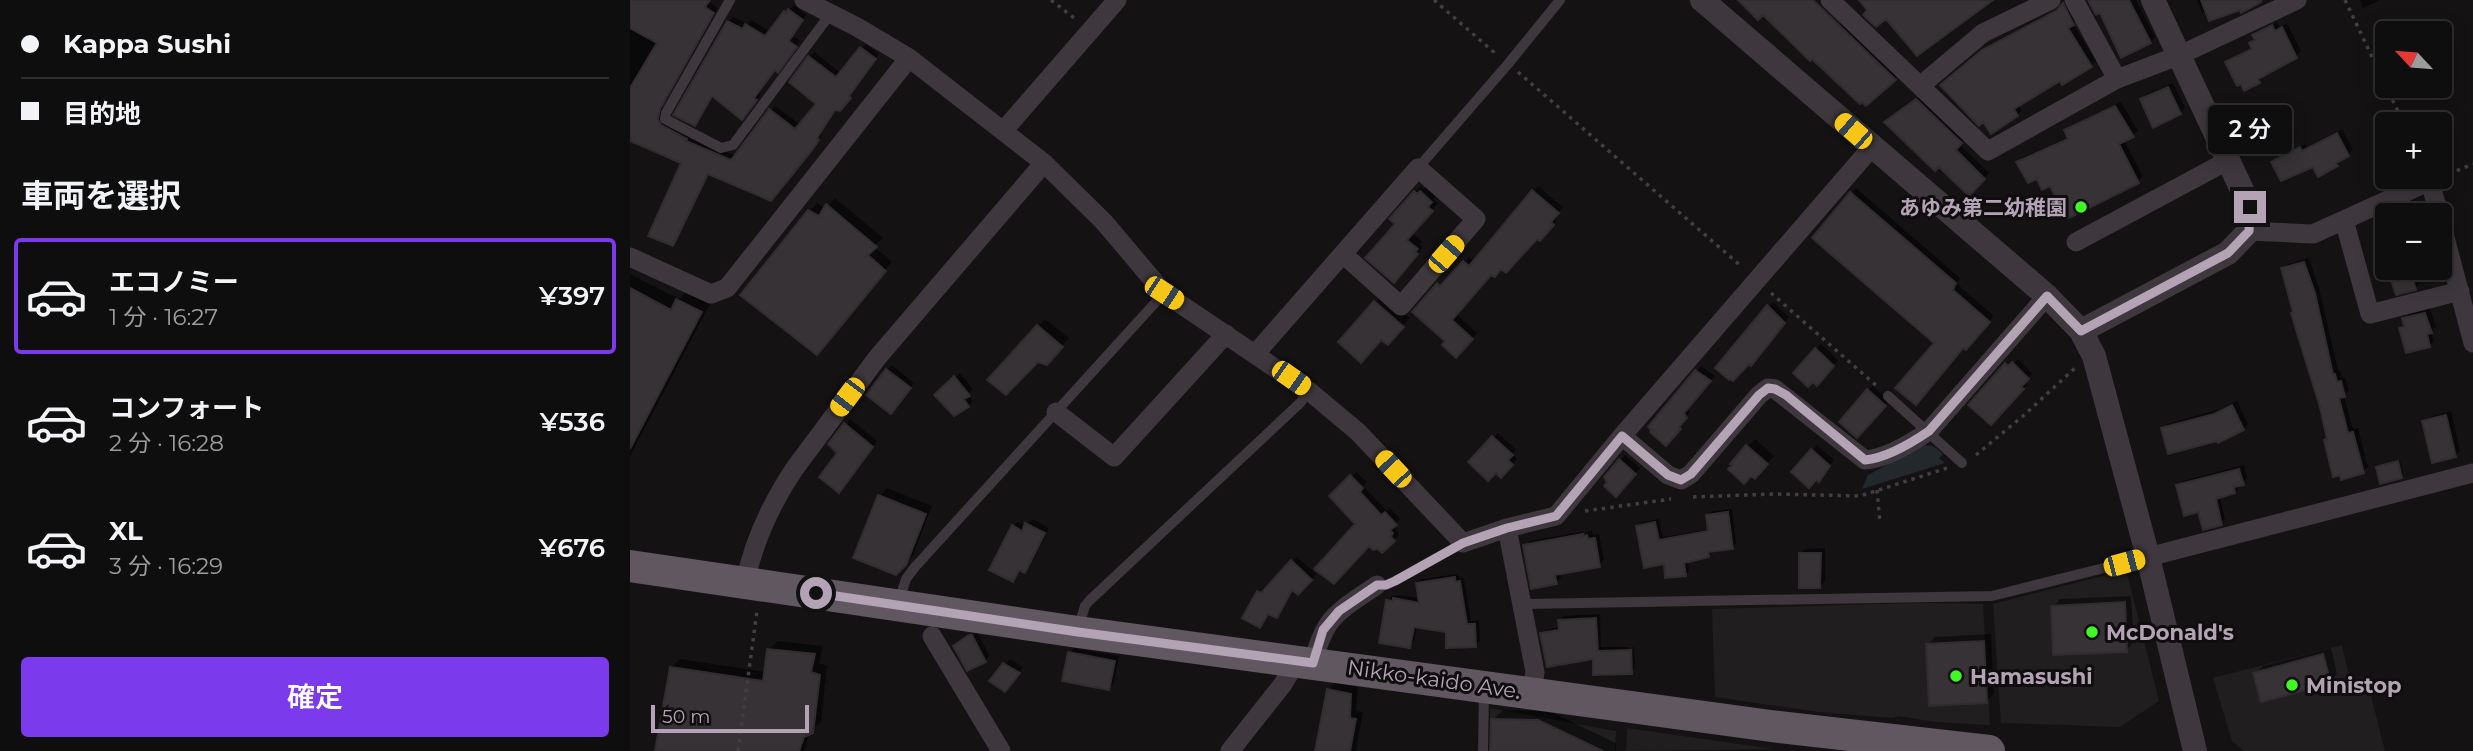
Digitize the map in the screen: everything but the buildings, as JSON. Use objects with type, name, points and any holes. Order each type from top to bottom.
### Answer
[{"type":"highway","name":"Nikko-kaido Ave.","points":[[630,566],[1078,632],[1771,726],[1989,751]]},
{"type":"street","points":[[804,0],[909,58],[1004,130],[1044,163],[1104,222],[1164,293],[1256,353],[1309,391],[1359,432],[1463,543],[1507,528],[1556,516],[1872,147]]},
{"type":"street","points":[[1004,130],[1117,0]]},
{"type":"street","points":[[1702,0],[2047,296],[2081,331],[2094,356],[2148,557],[2195,751]]},
{"type":"street","points":[[1920,86],[1983,33],[2051,0]]},
{"type":"street","points":[[2074,0],[2117,79]]},
{"type":"street","points":[[2081,331],[2228,253],[2249,231],[2250,207],[2153,0]]},
{"type":"street","points":[[1835,1],[1988,151],[2117,79],[2180,55],[2297,0]]},
{"type":"street","points":[[630,257],[711,294],[727,288],[909,58]]},
{"type":"street","points":[[2076,242],[2229,160]]},
{"type":"street","points":[[753,583],[758,536],[795,468],[877,358],[1044,163]]},
{"type":"street","points":[[1256,353],[1418,168],[1476,219],[1401,306],[1344,255]]},
{"type":"street","points":[[2249,231],[2313,234],[2412,189]]},
{"type":"street","points":[[2432,189],[2460,291],[2469,309],[2473,343]]},
{"type":"street","points":[[2344,220],[2370,314],[2460,291]]},
{"type":"street","points":[[1622,436],[1668,475],[1681,480],[1691,474],[1768,388],[1786,395],[1865,460],[1875,459],[1913,442],[1929,431],[2047,296]]},
{"type":"street","points":[[1056,412],[1114,457],[1226,334]]},
{"type":"street","points":[[2148,557],[2473,473]]},
{"type":"street","points":[[1507,528],[1524,604],[1535,672],[1532,692]]},
{"type":"street","points":[[1230,751],[1289,674],[1303,661],[1330,620],[1377,585]]},
{"type":"street","points":[[932,636],[1001,751]]},
{"type":"lane","points":[[730,0],[665,119],[721,148],[733,145],[831,13]]},
{"type":"lane","points":[[1418,168],[1560,0]]},
{"type":"lane","points":[[898,605],[906,579],[915,567],[1164,293]]},
{"type":"lane","points":[[1078,632],[1089,601],[1300,403],[1309,391]]},
{"type":"lane","points":[[1888,396],[1962,463]]},
{"type":"lane","points":[[1377,585],[1395,581],[1463,543]]},
{"type":"lane","points":[[1524,604],[1992,596],[2148,557]]},
{"type":"lane","points":[[1483,751],[1484,686]]},
{"type":"path","points":[[1051,0],[1091,30]]},
{"type":"path","points":[[1434,0],[1888,396]]},
{"type":"path","points":[[2345,0],[2398,112]]},
{"type":"path","points":[[2452,172],[2473,164]]},
{"type":"path","points":[[1556,516],[1692,496],[1860,496],[1962,463],[2023,416],[2073,369],[2094,356]]},
{"type":"path","points":[[1877,490],[1880,523]]},
{"type":"path","points":[[738,751],[753,583]]},
{"type":"shaded area","points":[[1924,445],[1933,446],[1943,454],[1939,458],[1945,463],[1862,489],[1868,475]]},
{"type":"shaded area","points":[[2126,570],[2159,701],[2120,727],[2001,723],[1993,604]]},
{"type":"shaded area","points":[[1914,603],[1983,604],[1990,725],[1819,712],[1715,697],[1712,609]]},
{"type":"shaded area","points":[[2342,645],[2350,679],[2366,676],[2385,751],[2244,751],[2232,741],[2213,678]]},
{"type":"shaded area","points":[[1490,708],[1616,731],[1615,751],[1490,751]]},
{"type":"shaded area","points":[[1627,728],[1774,749],[1626,751]]},
{"type":"place","name":"あゆみ第二幼稚園","points":[[2081,207]]},
{"type":"place","name":"McDonald's","points":[[2092,632]]},
{"type":"place","name":"Hamasushi","points":[[1956,676]]},
{"type":"place","name":"Ministop","points":[[2292,685]]},
{"type":"route","points":[[816,593],[1313,663],[1323,630],[1339,611],[1377,585],[1395,581],[1463,543],[1507,528],[1556,516],[1622,436],[1668,475],[1681,480],[1691,474],[1768,388],[1786,395],[1865,460],[1875,459],[1913,442],[1929,431],[2047,296],[2081,331],[2228,253],[2249,231],[2250,207]]}]
